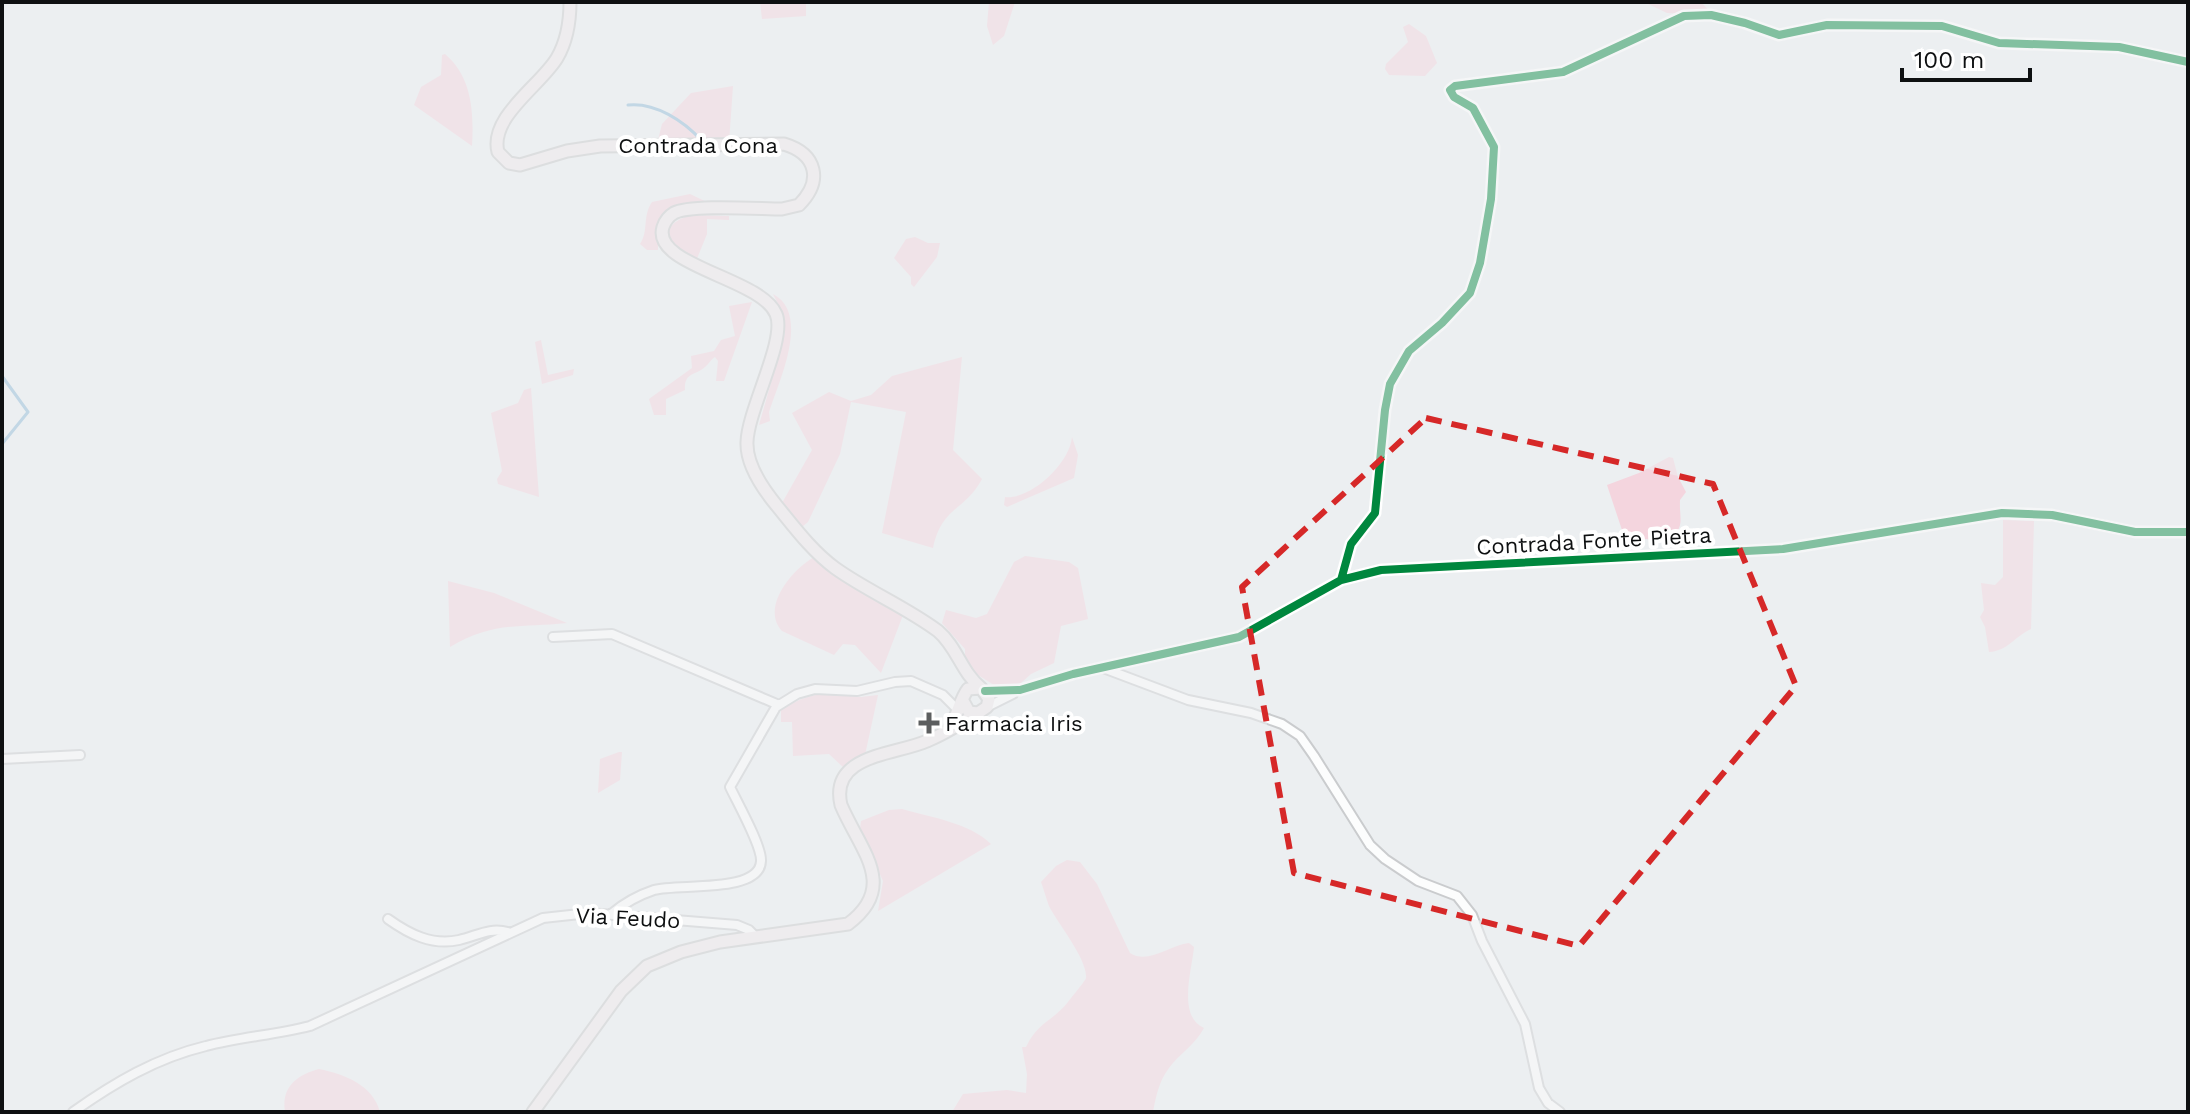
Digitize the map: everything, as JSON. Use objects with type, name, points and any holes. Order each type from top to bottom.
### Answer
[{"type":"main road","name":"Contrada Cona","points":[[570,2],[568,31],[560,54],[552,67],[510,112],[497,135],[498,152],[509,163],[520,165],[567,151],[600,146],[784,144],[797,148],[807,157],[814,175],[813,186],[799,205],[782,209],[682,211],[667,219],[663,227],[663,240],[667,248],[679,257],[753,291],[778,316],[773,351],[750,421],[747,444],[755,474],[770,497],[821,557],[937,631],[968,676],[983,690]]},
{"type":"main road","name":"Contrada Cona","points":[[958,660],[962,701]]},
{"type":"main road","points":[[944,733],[962,701],[973,687],[983,690],[989,699],[982,710],[966,709],[962,701]]},
{"type":"main road","name":"Via Feudo","points":[[755,936],[848,924],[864,912],[876,883],[841,805],[839,791],[843,778],[861,762],[924,743],[982,710]]},
{"type":"main road","points":[[533,1112],[621,991],[647,966],[681,952],[755,936]]},
{"type":"street","points":[[1341,580],[1351,544],[1375,513],[1390,384],[1409,351],[1442,323],[1470,293],[1480,263],[1491,199],[1494,147],[1473,108],[1454,97],[1450,90],[1455,86],[1563,72],[1684,16],[1711,15],[1779,35],[1827,25],[1942,26],[1999,43],[2119,47],[2188,62]]},
{"type":"street","name":"Contrada Fonte Pietra","points":[[1020,690],[1239,637],[1341,580],[1381,570],[1783,549],[2002,513],[2052,515],[2135,532],[2188,532]]},
{"type":"street","points":[[553,637],[612,634],[779,705]]},
{"type":"street","points":[[1103,668],[1188,700],[1266,717],[1300,736],[1370,845],[1418,881],[1457,896],[1472,915],[1525,1024],[1539,1088],[1548,1103],[1560,1112]]},
{"type":"street","points":[[611,914],[655,890],[742,882],[760,868],[762,859],[758,847],[730,787],[763,727],[779,705],[797,694],[815,689],[857,691],[911,681],[962,701]]},
{"type":"street","points":[[983,690],[1020,690]]},
{"type":"street","points":[[982,710],[1020,690]]},
{"type":"street","points":[[2,759],[80,755]]},
{"type":"street","name":"Via Feudo","points":[[73,1112],[115,1083],[162,1060],[210,1044],[285,1033],[310,1026],[543,918],[564,914],[611,914],[737,925],[755,936]]},
{"type":"street","points":[[388,919],[406,932],[442,942],[489,930],[509,933]]},
{"type":"highlighted area","points":[[1426,418],[1713,484],[1796,686],[1579,946],[1294,873],[1242,587]]},
{"type":"shaded area","points":[[760,2],[806,2],[806,16],[762,19]]},
{"type":"shaded area","points":[[989,2],[1015,2],[1004,36],[993,45],[987,26]]},
{"type":"shaded area","points":[[1644,2],[1701,2],[1713,15],[1667,13]]},
{"type":"shaded area","points":[[1409,24],[1426,36],[1437,63],[1425,76],[1389,75],[1386,64],[1408,42],[1403,27]]},
{"type":"shaded area","points":[[445,54],[466,84],[472,121],[472,146],[414,105],[421,87],[441,75],[442,55]]},
{"type":"shaded area","points":[[733,86],[729,143],[658,140],[662,124],[691,93]]},
{"type":"shaded area","points":[[690,194],[715,206],[688,206],[658,228],[658,250],[647,250],[640,244],[652,202]]},
{"type":"shaded area","points":[[691,215],[729,216],[729,220],[707,219],[707,234],[696,261],[669,242],[673,224]]},
{"type":"shaded area","points":[[915,237],[928,243],[940,243],[937,257],[914,287],[911,277],[894,258],[906,239]]},
{"type":"shaded area","points":[[773,294],[784,304],[790,317],[791,332],[785,366],[769,412],[770,421],[759,425],[785,333],[784,316]]},
{"type":"shaded area","points":[[752,302],[724,381],[716,381],[718,361],[715,357],[688,377],[685,390],[666,399],[666,415],[654,415],[649,399],[692,368],[691,356],[714,351],[721,340],[735,336],[729,306]]},
{"type":"shaded area","points":[[541,340],[548,375],[574,369],[573,375],[542,384],[535,342]]},
{"type":"shaded area","points":[[962,357],[953,450],[982,479],[942,524],[933,548],[882,533],[906,412],[851,402],[840,454],[808,522],[802,527],[782,503],[812,450],[792,413],[829,392],[851,401],[871,395],[892,376]]},
{"type":"shaded area","points":[[531,388],[539,497],[498,484],[497,479],[502,471],[491,413],[518,403],[524,390]]},
{"type":"shaded area","points":[[1072,437],[1078,455],[1074,478],[1007,507],[1004,505],[1005,497],[1026,493],[1048,478],[1064,458]]},
{"type":"shaded area","points":[[1669,457],[1673,458],[1686,492],[1680,500],[1679,528],[1664,541],[1645,539],[1627,545],[1607,485]]},
{"type":"shaded area","points":[[2003,520],[2034,521],[2031,629],[2001,649],[1989,652],[1980,617],[1984,610],[1981,583],[1995,585],[2003,577]]},
{"type":"shaded area","points":[[1025,556],[1069,562],[1078,568],[1088,619],[1061,626],[1054,663],[1031,674],[1021,683],[1005,687],[994,685],[970,670],[965,661],[965,649],[942,623],[946,610],[976,618],[987,614],[1014,562]]},
{"type":"shaded area","points":[[814,557],[827,570],[903,615],[881,673],[855,645],[843,644],[834,655],[782,631],[776,621],[777,600],[782,590],[797,570]]},
{"type":"shaded area","points":[[448,581],[494,593],[567,623],[494,629],[450,647]]},
{"type":"shaded area","points":[[832,692],[861,697],[878,695],[865,755],[844,768],[829,754],[793,756],[792,722],[781,722],[781,710],[787,706]]},
{"type":"shaded area","points":[[622,752],[620,780],[598,793],[600,759]]},
{"type":"shaded area","points":[[902,809],[961,826],[991,844],[878,911],[883,881],[860,829],[861,821],[889,810]]},
{"type":"shaded area","points":[[1067,860],[1080,862],[1097,884],[1130,953],[1144,957],[1182,944],[1189,943],[1194,947],[1188,1003],[1196,1022],[1204,1028],[1166,1073],[1158,1089],[1153,1112],[952,1112],[963,1094],[1007,1090],[1026,1093],[1027,1074],[1022,1047],[1026,1047],[1086,978],[1082,961],[1049,906],[1041,882],[1056,866]]},
{"type":"shaded area","points":[[319,1069],[356,1082],[371,1095],[380,1112],[285,1112],[284,1103],[292,1083]]},
{"type":"waterway","points":[[628,105],[648,107],[668,114],[702,141]]},
{"type":"waterway","points":[[2,376],[28,412],[2,444]]},
{"type":"cycle path","points":[[1341,580],[1351,544],[1375,513],[1390,384],[1409,351],[1442,323],[1470,293],[1480,263],[1491,199],[1494,147],[1473,108],[1454,97],[1450,90],[1455,86],[1563,72],[1684,16],[1711,15],[1779,35],[1827,25],[1942,26],[1999,43],[2119,47],[2188,62]]},
{"type":"cycle path","points":[[985,691],[1020,690],[1073,674],[1239,637],[1341,580],[1381,570],[1783,549],[2002,513],[2052,515],[2135,532],[2188,532]]},
{"type":"place","name":"Farmacia Iris","points":[[929,723]]}]
